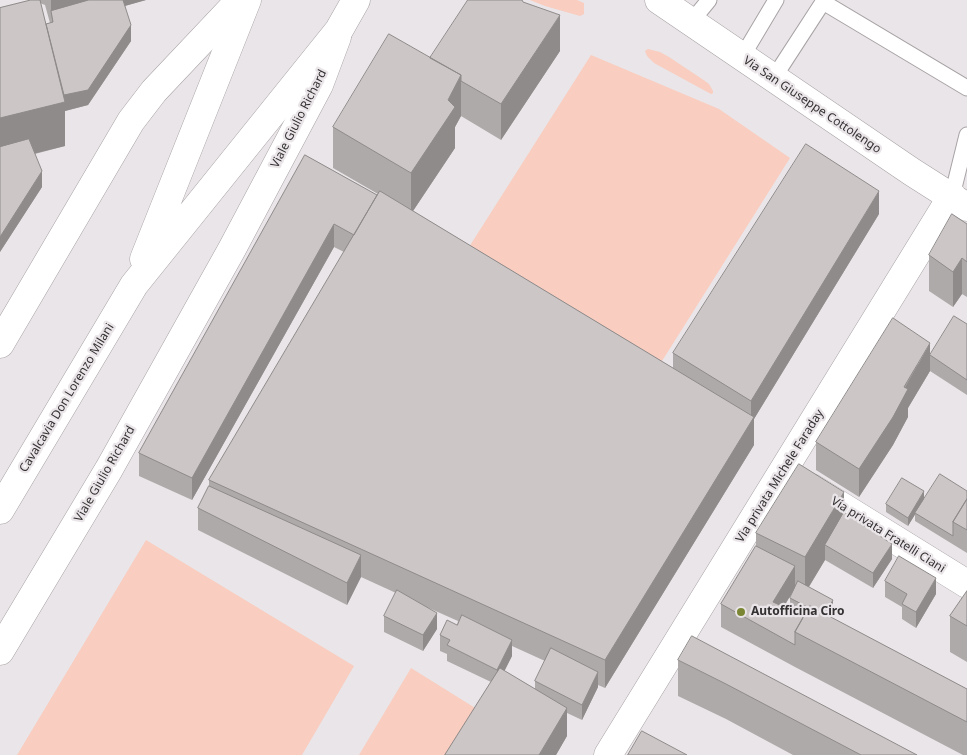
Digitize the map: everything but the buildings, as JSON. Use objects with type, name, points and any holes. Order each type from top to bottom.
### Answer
[{"type":"street","points":[[0,344],[131,120],[154,90],[240,0]]},
{"type":"street","points":[[134,285],[248,0]]},
{"type":"street","points":[[339,30],[356,0]]},
{"type":"street","name":"Via San Giuseppe Cottolengo","points":[[659,0],[912,172],[960,201]]},
{"type":"street","name":"Viale Giulio Richard","points":[[134,285],[339,30]]},
{"type":"street","name":"Viale Giulio Richard","points":[[0,651],[109,469],[232,249],[319,85],[339,30]]},
{"type":"street","name":"Via privata Michele Faraday","points":[[608,755],[783,470],[960,201]]},
{"type":"street","name":"Cavalcavia Don Lorenzo Milani","points":[[0,510],[134,285]]},
{"type":"street","name":"Via privata Fratelli Ciani","points":[[783,470],[967,584]]},
{"type":"street","points":[[680,638],[704,650]]},
{"type":"lane","points":[[691,22],[709,0]]},
{"type":"lane","points":[[742,57],[776,0]]},
{"type":"lane","points":[[774,79],[823,2],[967,88]]},
{"type":"lane","points":[[960,201],[967,135]]},
{"type":"shaded area","points":[[530,0],[577,0],[584,3],[584,14],[580,16]]},
{"type":"shaded area","points":[[648,49],[669,57],[705,81],[709,84],[713,93],[711,94],[654,63],[647,56],[645,51]]},
{"type":"shaded area","points":[[591,55],[719,109],[790,158],[650,380],[457,266]]},
{"type":"shaded area","points":[[146,540],[354,666],[302,755],[17,755]]},
{"type":"shaded area","points":[[411,668],[480,711],[453,755],[359,755]]},
{"type":"place","name":"Autofficina Ciro","points":[[741,612]]}]
